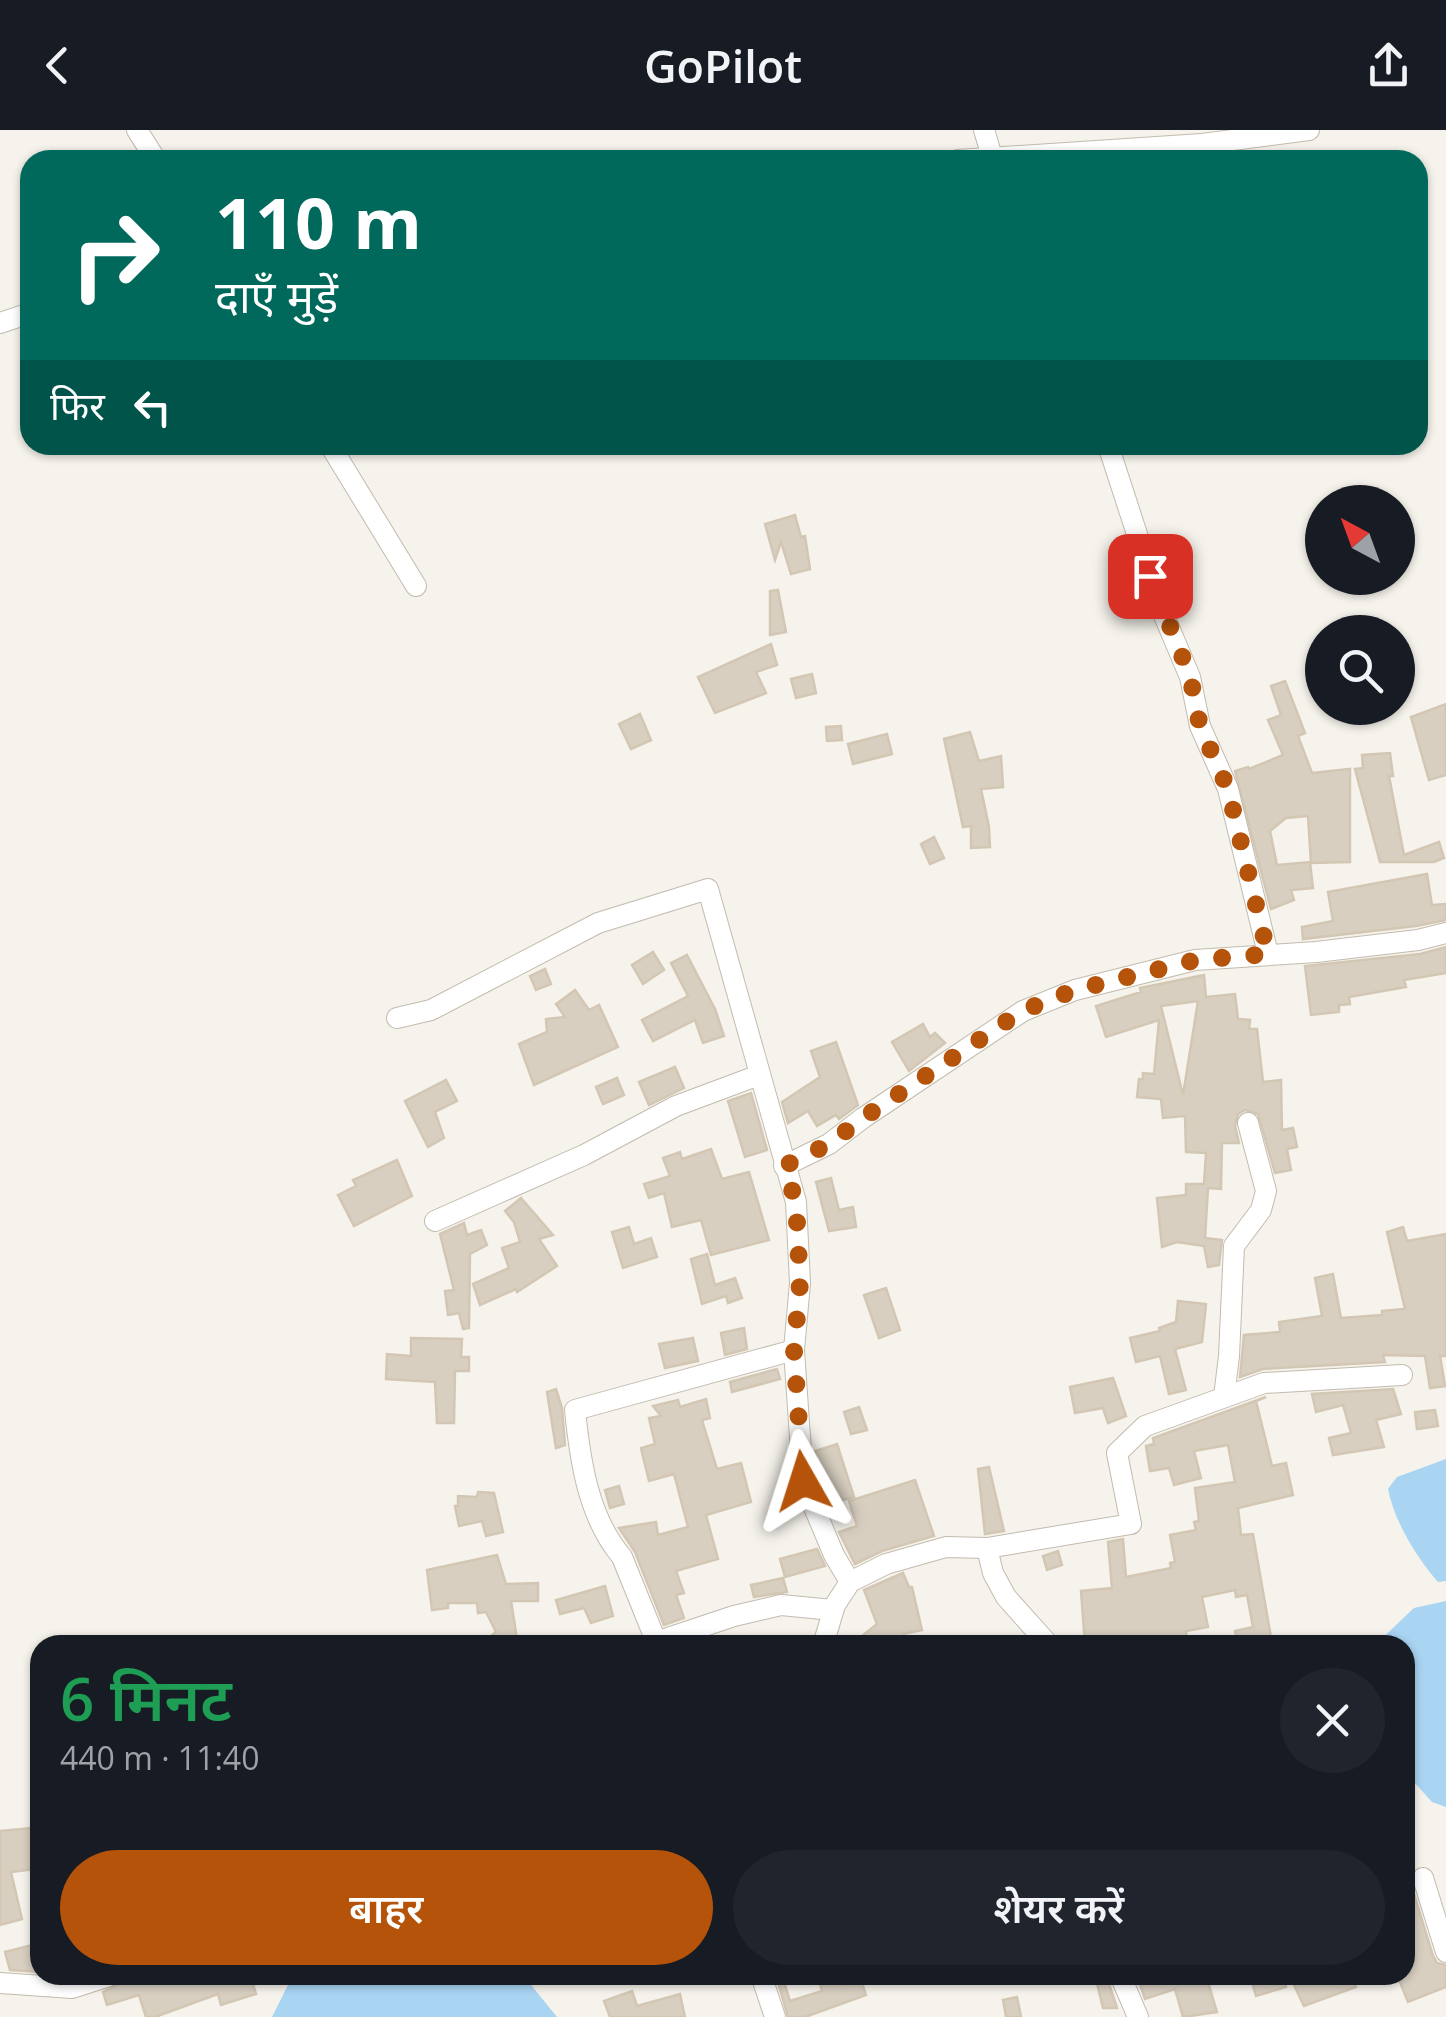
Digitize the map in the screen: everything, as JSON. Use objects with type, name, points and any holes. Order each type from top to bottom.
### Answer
[{"type":"street","points":[[1118,150],[1309,130]]},
{"type":"street","points":[[336,455],[416,586]]},
{"type":"street","points":[[1111,455],[1162,611],[1190,676],[1200,726],[1228,789],[1268,954]]},
{"type":"street","points":[[398,1018],[432,1010],[598,922],[708,889],[796,1202],[800,1283],[794,1350],[803,1481],[834,1555],[850,1582]]},
{"type":"street","points":[[784,1166],[829,1144],[1022,1011],[1075,990],[1196,960],[1316,952],[1446,933]]},
{"type":"street","points":[[435,1222],[584,1155],[676,1106],[759,1074]]},
{"type":"street","points":[[1224,1397],[1234,1246],[1261,1210],[1266,1191],[1248,1124]]},
{"type":"street","points":[[649,1635],[622,1557],[612,1546],[591,1499],[579,1454],[576,1410],[794,1350]]},
{"type":"street","points":[[827,1635],[833,1610],[850,1582],[886,1564],[946,1547],[987,1548],[1132,1524],[1118,1453],[1145,1426],[1264,1383],[1402,1375]]},
{"type":"street","points":[[987,1548],[992,1573],[1006,1597],[1040,1635]]},
{"type":"street","points":[[676,1635],[781,1605],[833,1610]]},
{"type":"street","points":[[1422,1878],[1446,1952]]},
{"type":"street","points":[[0,1983],[72,1988],[81,1985]]},
{"type":"street","points":[[765,1985],[775,2017]]},
{"type":"street","points":[[1124,1985],[1138,2017]]},
{"type":"water","points":[[1446,1459],[1446,1581],[1438,1582],[1407,1538],[1388,1489],[1397,1477]]},
{"type":"water","points":[[1446,1601],[1446,1807],[1432,1802],[1415,1783],[1415,1635],[1386,1635],[1414,1608]]},
{"type":"water","points":[[288,1985],[531,1985],[557,2017],[272,2017]]},
{"type":"building","points":[[795,515],[801,537],[805,536],[810,569],[791,574],[781,542],[775,560],[765,524]]},
{"type":"building","points":[[778,590],[786,632],[770,635],[770,591]]},
{"type":"building","points":[[771,644],[777,665],[756,672],[766,693],[715,713],[698,677]]},
{"type":"building","points":[[812,674],[816,693],[796,698],[791,679]]},
{"type":"building","points":[[1285,681],[1305,733],[1298,736],[1312,773],[1350,769],[1350,862],[1311,863],[1308,816],[1286,818],[1270,831],[1277,865],[1310,862],[1313,888],[1291,890],[1294,900],[1271,909],[1235,771],[1283,755],[1268,720],[1281,715],[1271,686]]},
{"type":"building","points":[[1446,704],[1446,775],[1429,780],[1413,725],[1415,716]]},
{"type":"building","points":[[640,714],[651,740],[631,749],[619,724]]},
{"type":"building","points":[[841,726],[842,740],[827,741],[826,727]]},
{"type":"building","points":[[970,732],[979,761],[1001,756],[1003,787],[981,789],[990,847],[971,848],[971,826],[963,827],[944,739]]},
{"type":"building","points":[[887,734],[892,754],[853,764],[848,744]]},
{"type":"building","points":[[1390,753],[1393,776],[1389,776],[1404,855],[1439,842],[1444,858],[1434,862],[1380,862],[1355,769],[1363,768],[1362,755]]},
{"type":"building","points":[[934,837],[944,858],[930,864],[921,844]]},
{"type":"building","points":[[1427,874],[1432,905],[1446,904],[1446,920],[1303,939],[1302,927],[1333,921],[1328,892]]},
{"type":"building","points":[[1446,947],[1446,973],[1404,980],[1406,987],[1349,997],[1350,1004],[1339,1005],[1339,1012],[1311,1015],[1305,966],[1420,954]]},
{"type":"building","points":[[653,952],[664,970],[643,984],[632,965]]},
{"type":"building","points":[[687,955],[715,1009],[724,1036],[703,1043],[695,1020],[653,1041],[642,1020],[688,996],[671,963]]},
{"type":"building","points":[[545,969],[551,984],[536,990],[530,976]]},
{"type":"building","points":[[1204,975],[1206,997],[1235,994],[1238,1019],[1250,1020],[1249,1029],[1257,1029],[1263,1082],[1281,1080],[1282,1130],[1293,1128],[1297,1147],[1287,1149],[1291,1170],[1275,1173],[1258,1114],[1245,1110],[1238,1114],[1235,1126],[1239,1143],[1222,1143],[1221,1189],[1208,1188],[1205,1238],[1222,1240],[1219,1265],[1208,1267],[1204,1246],[1177,1242],[1162,1247],[1157,1198],[1186,1195],[1186,1184],[1204,1184],[1206,1153],[1186,1152],[1185,1116],[1163,1118],[1161,1099],[1137,1097],[1143,1073],[1154,1074],[1159,1020],[1106,1037],[1096,1006],[1141,992],[1140,988]],"holes":[[[1198,1001],[1183,1095],[1161,1006]]]},
{"type":"building","points":[[575,990],[589,1010],[599,1005],[618,1047],[534,1085],[519,1044],[547,1032],[546,1019],[565,1017],[556,1004]]},
{"type":"building","points":[[923,1024],[930,1037],[935,1033],[945,1043],[909,1071],[892,1042]]},
{"type":"building","points":[[836,1042],[858,1105],[839,1119],[836,1115],[817,1126],[808,1111],[788,1123],[782,1102],[820,1077],[811,1051]]},
{"type":"building","points":[[675,1067],[684,1088],[649,1105],[639,1082]]},
{"type":"building","points":[[617,1078],[624,1095],[603,1104],[596,1087]]},
{"type":"building","points":[[446,1080],[457,1101],[435,1112],[444,1138],[428,1147],[405,1101]]},
{"type":"building","points":[[751,1093],[767,1150],[745,1157],[728,1101]]},
{"type":"building","points":[[711,1149],[722,1179],[749,1172],[769,1240],[711,1255],[701,1220],[672,1227],[664,1193],[649,1198],[644,1184],[670,1176],[663,1158],[680,1152],[682,1159]]},
{"type":"building","points":[[397,1160],[412,1196],[354,1226],[338,1195],[356,1186],[353,1180]]},
{"type":"building","points":[[831,1178],[839,1210],[853,1207],[856,1227],[829,1231],[816,1182]]},
{"type":"building","points":[[521,1198],[553,1235],[539,1239],[557,1266],[517,1292],[516,1289],[480,1305],[473,1284],[509,1268],[502,1248],[520,1242],[514,1222],[505,1211]]},
{"type":"building","points":[[464,1223],[467,1235],[481,1230],[487,1245],[470,1254],[469,1328],[463,1329],[459,1313],[448,1315],[445,1291],[454,1290],[440,1234]]},
{"type":"building","points":[[629,1227],[634,1244],[651,1238],[657,1257],[623,1268],[612,1232]]},
{"type":"building","points":[[1403,1227],[1407,1241],[1446,1234],[1446,1356],[1440,1356],[1445,1386],[1430,1388],[1425,1356],[1383,1355],[1385,1362],[1263,1369],[1240,1377],[1244,1335],[1280,1332],[1279,1322],[1322,1316],[1315,1278],[1333,1274],[1341,1318],[1405,1309],[1387,1232]]},
{"type":"building","points":[[707,1254],[715,1285],[735,1278],[742,1298],[728,1303],[726,1296],[702,1304],[691,1259]]},
{"type":"building","points":[[886,1288],[900,1330],[879,1338],[864,1295]]},
{"type":"building","points":[[1178,1301],[1206,1304],[1202,1342],[1175,1349],[1186,1390],[1169,1394],[1160,1356],[1136,1362],[1130,1338],[1160,1331],[1159,1328],[1176,1322]]},
{"type":"building","points":[[744,1328],[747,1349],[725,1355],[721,1333]]},
{"type":"building","points":[[411,1338],[462,1339],[461,1357],[469,1357],[469,1371],[455,1371],[454,1423],[437,1423],[435,1382],[386,1379],[387,1354],[411,1356]]},
{"type":"building","points":[[693,1338],[698,1361],[665,1368],[659,1344]]},
{"type":"building","points":[[777,1369],[780,1379],[732,1392],[730,1382]]},
{"type":"building","points":[[1113,1378],[1126,1416],[1108,1423],[1103,1408],[1075,1413],[1070,1387]]},
{"type":"building","points":[[556,1389],[565,1445],[556,1448],[547,1392]]},
{"type":"building","points":[[1393,1389],[1401,1414],[1376,1420],[1384,1447],[1333,1455],[1329,1438],[1351,1433],[1343,1405],[1316,1412],[1312,1394]]},
{"type":"building","points":[[1266,1397],[1256,1401],[1272,1466],[1286,1463],[1293,1495],[1238,1508],[1241,1535],[1253,1534],[1271,1635],[1236,1635],[1235,1631],[1253,1627],[1247,1595],[1236,1597],[1235,1590],[1202,1597],[1208,1627],[1186,1631],[1187,1635],[1084,1635],[1081,1591],[1112,1588],[1108,1542],[1123,1539],[1126,1577],[1171,1568],[1170,1563],[1175,1562],[1170,1535],[1196,1530],[1194,1522],[1199,1521],[1195,1488],[1235,1482],[1228,1445],[1194,1451],[1201,1478],[1174,1485],[1169,1468],[1150,1471],[1146,1446],[1154,1444],[1153,1438]]},
{"type":"building","points":[[706,1399],[710,1418],[702,1420],[717,1469],[741,1463],[751,1502],[706,1515],[718,1559],[676,1571],[684,1593],[676,1595],[684,1618],[664,1625],[635,1552],[619,1528],[656,1522],[658,1535],[688,1527],[674,1474],[649,1481],[641,1448],[655,1444],[649,1418],[661,1416],[653,1406],[678,1400],[680,1407]]},
{"type":"building","points":[[859,1407],[867,1430],[851,1434],[844,1412]]},
{"type":"building","points":[[1435,1410],[1438,1426],[1417,1429],[1415,1412]]},
{"type":"building","points":[[837,1444],[854,1497],[830,1504],[815,1451]]},
{"type":"building","points":[[989,1467],[1004,1531],[985,1534],[978,1469]]},
{"type":"building","points":[[915,1480],[934,1536],[882,1551],[855,1564],[839,1532],[857,1526],[849,1501]]},
{"type":"building","points":[[619,1486],[624,1504],[610,1508],[605,1490]]},
{"type":"building","points":[[478,1492],[494,1493],[503,1532],[486,1536],[482,1521],[459,1526],[455,1506],[458,1496],[477,1497]]},
{"type":"building","points":[[817,1549],[825,1566],[785,1577],[780,1559]]},
{"type":"building","points":[[1058,1551],[1062,1565],[1047,1570],[1043,1556]]},
{"type":"building","points":[[497,1555],[506,1584],[538,1583],[538,1601],[511,1601],[516,1635],[492,1635],[496,1632],[486,1612],[478,1613],[477,1603],[448,1603],[448,1608],[432,1610],[427,1570]]},
{"type":"building","points":[[903,1573],[912,1587],[922,1630],[903,1635],[863,1635],[877,1624],[864,1590]]},
{"type":"building","points":[[783,1578],[787,1592],[754,1597],[751,1585]]},
{"type":"building","points":[[605,1586],[613,1616],[591,1623],[584,1608],[560,1614],[556,1600]]},
{"type":"building","points":[[30,1828],[30,1870],[11,1872],[22,1919],[0,1925],[0,1831]]},
{"type":"building","points":[[1415,1897],[1433,1956],[1437,1963],[1446,1965],[1446,1987],[1408,2002],[1401,1985],[1415,1985]]},
{"type":"building","points":[[30,1946],[30,1971],[10,1970],[5,1952]]},
{"type":"building","points":[[118,1985],[253,1985],[256,1994],[221,2005],[218,1994],[146,2017],[139,1995],[107,2005],[103,1992]]},
{"type":"building","points":[[779,1985],[785,1985],[790,2001],[822,1991],[820,1985],[863,1985],[866,1995],[805,2017],[788,2017]]},
{"type":"building","points":[[1097,1985],[1109,1985],[1117,2008],[1103,2008]]},
{"type":"building","points":[[1140,1985],[1209,1985],[1217,2012],[1183,2017],[1175,1989],[1145,1999]]},
{"type":"building","points":[[1253,1985],[1285,1985],[1286,1987],[1256,1996]]},
{"type":"building","points":[[1294,1985],[1355,1985],[1356,1987],[1304,2006]]},
{"type":"building","points":[[632,1991],[637,2006],[680,1994],[685,2017],[610,2017],[604,2001]]},
{"type":"building","points":[[1017,1997],[1021,2017],[1006,2017],[1003,2000]]},
{"type":"route","points":[[803,1481],[794,1350],[800,1283],[796,1202],[784,1166],[829,1144],[1022,1011],[1075,990],[1196,960],[1268,954],[1228,789],[1200,726],[1190,676],[1150,576]]}]
